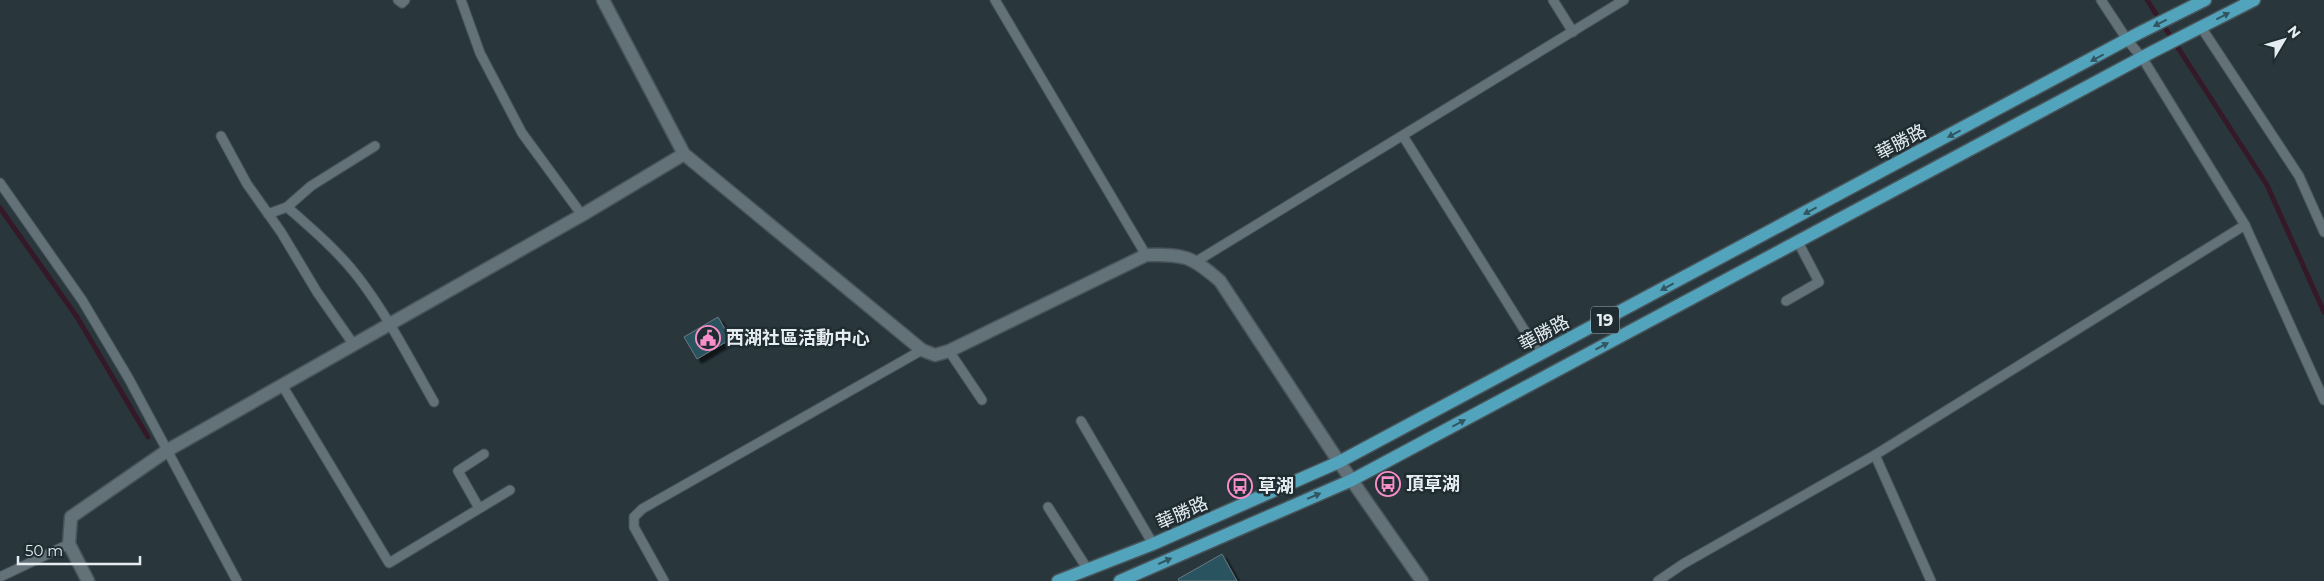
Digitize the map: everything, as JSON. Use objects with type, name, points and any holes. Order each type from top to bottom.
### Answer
[{"type":"main road","name":"19","points":[[2186,6],[2205,0]]},
{"type":"main road","name":"19","points":[[1120,581],[1352,480],[2147,55],[2254,0]]},
{"type":"main road","name":"華勝路","points":[[1058,581],[1153,544],[1339,462],[2128,41],[2186,6]]},
{"type":"street","points":[[603,0],[684,154],[922,350],[935,355],[949,351],[1146,255],[1171,254],[1197,261],[1220,282],[1339,462],[1422,581]]},
{"type":"street","points":[[85,580],[69,544],[72,517],[168,450],[582,215],[684,154]]},
{"type":"lane","points":[[398,0],[402,3],[405,0]]},
{"type":"lane","points":[[461,0],[480,53],[522,133],[582,215]]},
{"type":"lane","points":[[995,0],[1146,255]]},
{"type":"lane","points":[[1553,0],[1574,32]]},
{"type":"lane","points":[[1197,261],[1624,0]]},
{"type":"lane","points":[[2101,0],[2128,41],[2147,55],[2245,225],[2324,400]]},
{"type":"lane","points":[[2196,29],[2298,176],[2324,232]]},
{"type":"lane","points":[[222,136],[246,184],[268,214],[317,292],[354,345]]},
{"type":"lane","points":[[1403,136],[1540,355]]},
{"type":"lane","points":[[268,214],[287,207],[311,186],[375,146]]},
{"type":"lane","points":[[0,183],[82,300],[129,379],[237,581]]},
{"type":"lane","points":[[287,207],[316,232],[358,277],[389,324],[434,402]]},
{"type":"lane","points":[[1658,581],[1683,564],[1875,455],[2245,225]]},
{"type":"lane","points":[[1786,301],[1819,282],[1798,242]]},
{"type":"lane","points":[[664,581],[634,528],[634,517],[642,509],[922,350]]},
{"type":"lane","points":[[949,351],[982,400]]},
{"type":"lane","points":[[282,385],[389,563],[510,490]]},
{"type":"lane","points":[[1081,421],[1153,544]]},
{"type":"lane","points":[[479,508],[458,471],[484,454]]},
{"type":"lane","points":[[1875,455],[1931,581]]},
{"type":"lane","points":[[1048,507],[1088,570]]},
{"type":"lane","points":[[0,577],[69,544]]},
{"type":"building","name":"西湖社區活動中心","points":[[718,317],[731,339],[697,359],[684,337]]},
{"type":"building","points":[[1222,554],[1237,581],[1179,581],[1178,579]]},
{"type":"waterway","points":[[2147,0],[2267,185],[2324,312]]},
{"type":"waterway","points":[[0,208],[77,317],[148,437]]},
{"type":"place","name":"西湖社區活動中心","points":[[708,338]]},
{"type":"place","name":"頂草湖","points":[[1388,484]]},
{"type":"place","name":"草湖","points":[[1240,486]]}]
